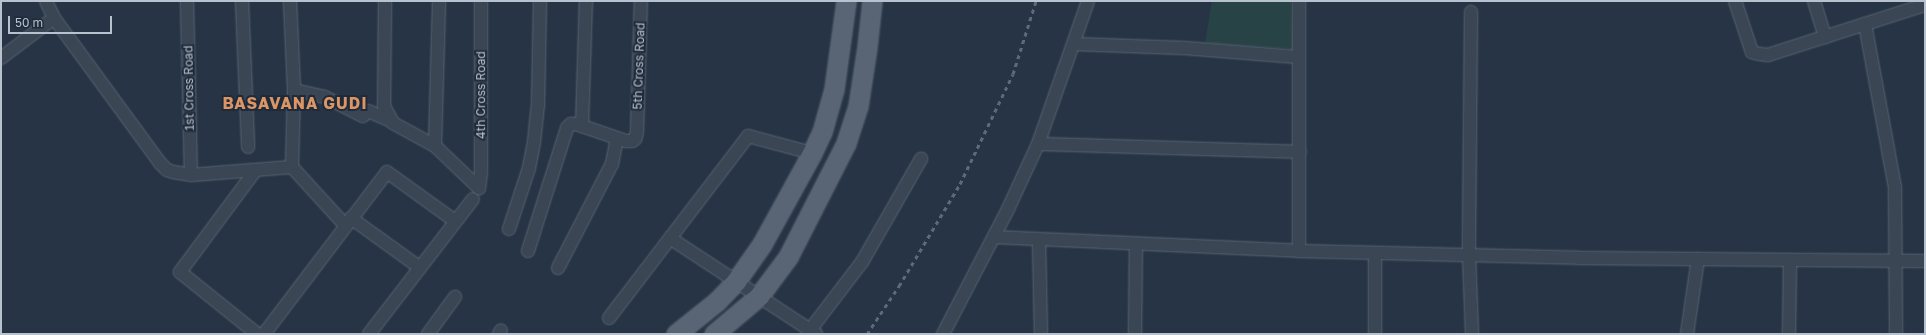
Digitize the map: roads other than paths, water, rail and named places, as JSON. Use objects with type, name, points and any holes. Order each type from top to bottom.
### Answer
[{"type":"main road","points":[[676,334],[716,301],[736,281],[762,244],[812,153],[822,132],[833,96],[846,1]]},
{"type":"main road","points":[[714,334],[759,296],[788,258],[846,143],[858,106],[872,1]]},
{"type":"street","points":[[46,1],[54,18],[160,164],[173,172],[191,175],[292,167]]},
{"type":"street","name":"1st Cross Road","points":[[187,1],[191,175]]},
{"type":"street","points":[[242,1],[248,147]]},
{"type":"street","points":[[290,1],[294,90],[292,167],[348,222],[419,267]]},
{"type":"street","points":[[386,1],[384,106],[392,121]]},
{"type":"street","points":[[294,90],[325,97],[363,116],[368,111],[392,121],[435,146],[439,1]]},
{"type":"street","name":"4th Cross Road","points":[[435,146],[479,188],[481,172],[481,1]]},
{"type":"street","points":[[509,229],[529,168],[534,142],[538,106],[540,1]]},
{"type":"street","points":[[582,126],[586,1]]},
{"type":"street","name":"5th Cross Road","points":[[617,138],[632,141],[635,139],[637,132],[642,1]]},
{"type":"street","points":[[943,334],[994,238],[1038,144],[1088,1]]},
{"type":"street","points":[[1299,1],[1299,251]]},
{"type":"street","points":[[1735,1],[1752,52],[1768,55],[1925,5]]},
{"type":"street","points":[[1814,1],[1825,36]]},
{"type":"street","points":[[1470,12],[1469,255],[1472,334]]},
{"type":"street","points":[[1,58],[54,18]]},
{"type":"street","points":[[1865,24],[1895,187],[1896,334]]},
{"type":"street","points":[[1074,44],[1184,48],[1298,57]]},
{"type":"street","points":[[528,251],[567,128],[571,124],[582,126],[617,138],[612,164],[558,268]]},
{"type":"street","points":[[609,318],[748,136],[812,153]]},
{"type":"street","points":[[1038,144],[1300,152]]},
{"type":"street","points":[[670,238],[813,332],[862,262],[921,159]]},
{"type":"street","points":[[255,171],[180,272],[257,334]]},
{"type":"street","points":[[264,334],[387,172],[455,221]]},
{"type":"street","points":[[369,334],[419,267],[473,199]]},
{"type":"street","points":[[994,238],[1375,253],[1698,259],[1925,261]]},
{"type":"street","points":[[1039,240],[1041,334]]},
{"type":"street","points":[[1134,334],[1136,244]]},
{"type":"street","points":[[1375,253],[1375,334]]},
{"type":"street","points":[[1687,334],[1698,259]]},
{"type":"street","points":[[1790,260],[1790,334]]},
{"type":"street","points":[[428,334],[455,297]]},
{"type":"railway","points":[[867,334],[899,286],[960,184],[1013,74],[1036,1]]},
{"type":"district","name":"BASAVANA GUDI","points":[[295,103]]}]
